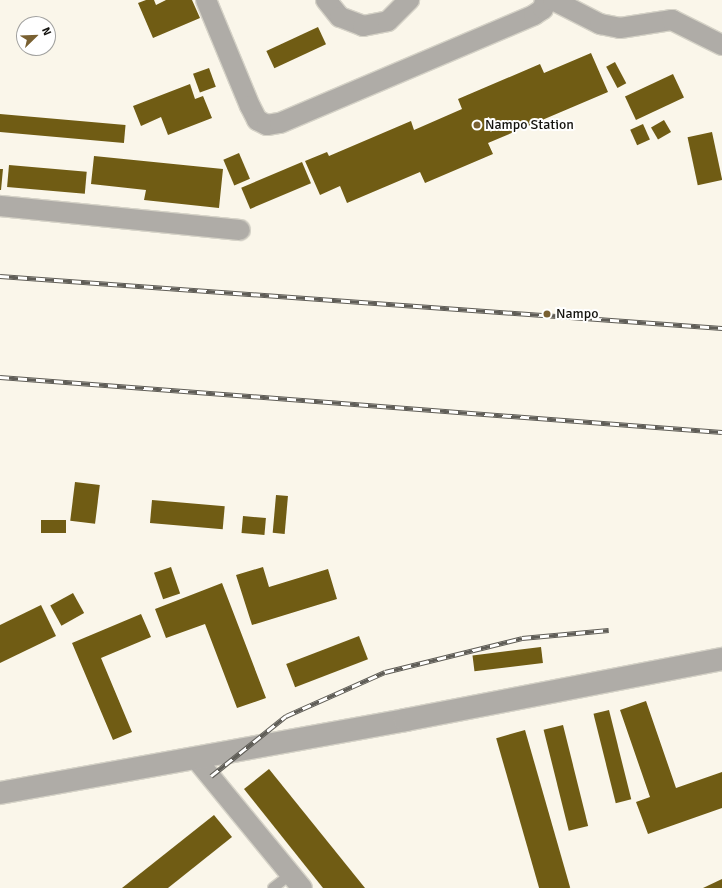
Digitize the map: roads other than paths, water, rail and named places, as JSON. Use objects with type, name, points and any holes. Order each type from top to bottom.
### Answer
[{"type":"street","points":[[206,0],[250,106],[257,120],[267,125],[280,124],[534,15],[543,9],[545,0]]},
{"type":"street","points":[[326,0],[340,17],[363,26],[388,21],[409,0]]},
{"type":"street","points":[[553,0],[600,24],[620,28],[672,20],[722,45]]},
{"type":"street","points":[[0,206],[240,230]]},
{"type":"street","points":[[0,792],[196,758],[722,659]]},
{"type":"street","points":[[196,758],[296,881]]},
{"type":"lane","points":[[273,888],[296,881]]},
{"type":"railway","points":[[0,276],[722,328]]},
{"type":"railway","points":[[0,377],[722,432]]},
{"type":"railway","points":[[211,776],[286,716],[385,672],[522,638],[609,630]]},
{"type":"place","name":"Nampo Station","points":[[477,125]]},
{"type":"place","name":"Nampo","points":[[547,314]]}]
